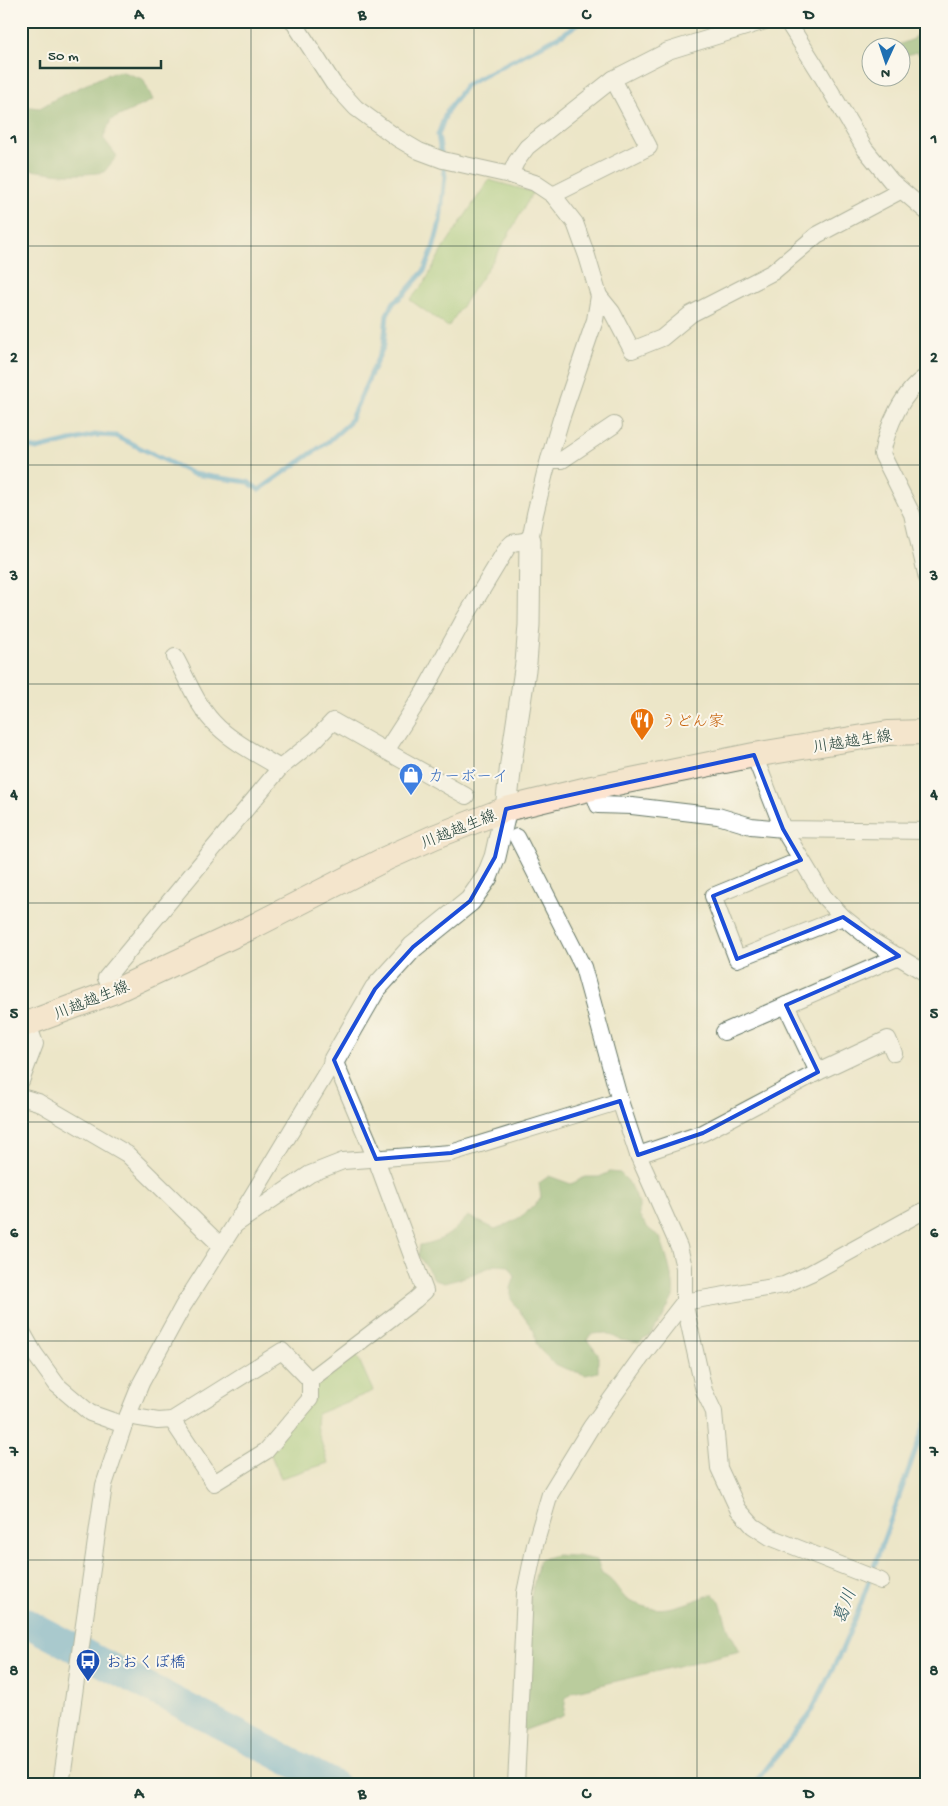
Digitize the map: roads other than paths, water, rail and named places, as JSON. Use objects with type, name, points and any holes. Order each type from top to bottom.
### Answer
[{"type":"main road","name":"川越越生線","points":[[24,1025],[115,991],[254,926],[387,858],[434,837],[506,810],[592,788],[754,755],[888,733],[927,732]]},
{"type":"street","points":[[293,21],[333,83],[356,108],[397,138],[419,151],[443,160],[510,175],[536,183],[554,195],[575,223],[599,296],[612,312],[632,350],[662,338],[691,314],[773,272],[817,235],[900,191]]},
{"type":"street","points":[[510,175],[516,162],[527,147],[613,79],[668,51],[765,21]]},
{"type":"street","points":[[786,21],[820,73],[865,149],[900,191],[927,212]]},
{"type":"street","points":[[554,195],[649,147],[613,79]]},
{"type":"street","points":[[61,1785],[104,1485],[141,1383],[183,1306],[234,1226],[375,990],[413,947],[470,901],[487,877],[500,842],[526,663],[529,625],[530,540],[534,514],[549,460],[595,320],[599,296]]},
{"type":"street","points":[[927,376],[904,401],[890,422],[882,454],[912,514],[927,578]]},
{"type":"street","points":[[549,460],[562,460],[614,425]]},
{"type":"street","points":[[386,750],[424,692],[463,621],[507,548],[512,543],[530,540]]},
{"type":"street","points":[[175,657],[202,706],[217,726],[235,741],[280,768]]},
{"type":"street","points":[[115,991],[106,978],[280,768],[315,740],[333,721],[466,796]]},
{"type":"street","points":[[754,755],[783,829],[824,896],[843,917],[874,942],[927,974]]},
{"type":"street","points":[[592,788],[598,805],[632,806],[718,816],[751,826],[783,829],[927,831]]},
{"type":"street","points":[[517,837],[583,967],[620,1101],[638,1155],[679,1247],[684,1267],[684,1302],[704,1391],[714,1412],[719,1468],[738,1509],[754,1526],[770,1537],[881,1581]]},
{"type":"street","points":[[801,860],[713,896],[737,959],[843,917]]},
{"type":"street","points":[[724,1032],[899,956]]},
{"type":"street","points":[[786,1005],[818,1072]]},
{"type":"street","points":[[21,1081],[35,1044],[24,1025]]},
{"type":"street","points":[[638,1155],[703,1134],[818,1072],[888,1039],[894,1053]]},
{"type":"street","points":[[310,1380],[416,1300],[424,1291],[376,1159],[334,1060]]},
{"type":"street","points":[[21,1097],[38,1102],[127,1154],[220,1246]]},
{"type":"street","points":[[234,1226],[310,1174],[342,1162],[451,1153],[620,1101]]},
{"type":"street","points":[[516,1785],[525,1593],[535,1545],[550,1494],[591,1428],[645,1352],[684,1302],[784,1285],[811,1273],[927,1209]]},
{"type":"street","points":[[22,1329],[34,1353],[57,1385],[90,1413],[126,1421],[172,1420],[282,1351],[310,1380],[310,1399],[266,1451],[214,1483],[172,1420]]},
{"type":"waterway","points":[[21,444],[36,449],[95,435],[116,436],[193,474],[248,482],[259,490],[329,441],[349,423],[384,345],[387,314],[394,302],[403,295],[424,271],[433,249],[440,222],[445,176],[438,135],[447,111],[466,85],[563,34],[582,21]]},
{"type":"waterway","name":"葛川","points":[[753,1785],[809,1716],[841,1652],[856,1617],[927,1418]]},
{"type":"waterway","points":[[21,1620],[335,1785]]},
{"type":"place","name":"うどん家","points":[[642,741]]},
{"type":"place","name":"カーボーイ","points":[[411,796]]},
{"type":"place","name":"おおくぼ橋","points":[[88,1682]]}]
